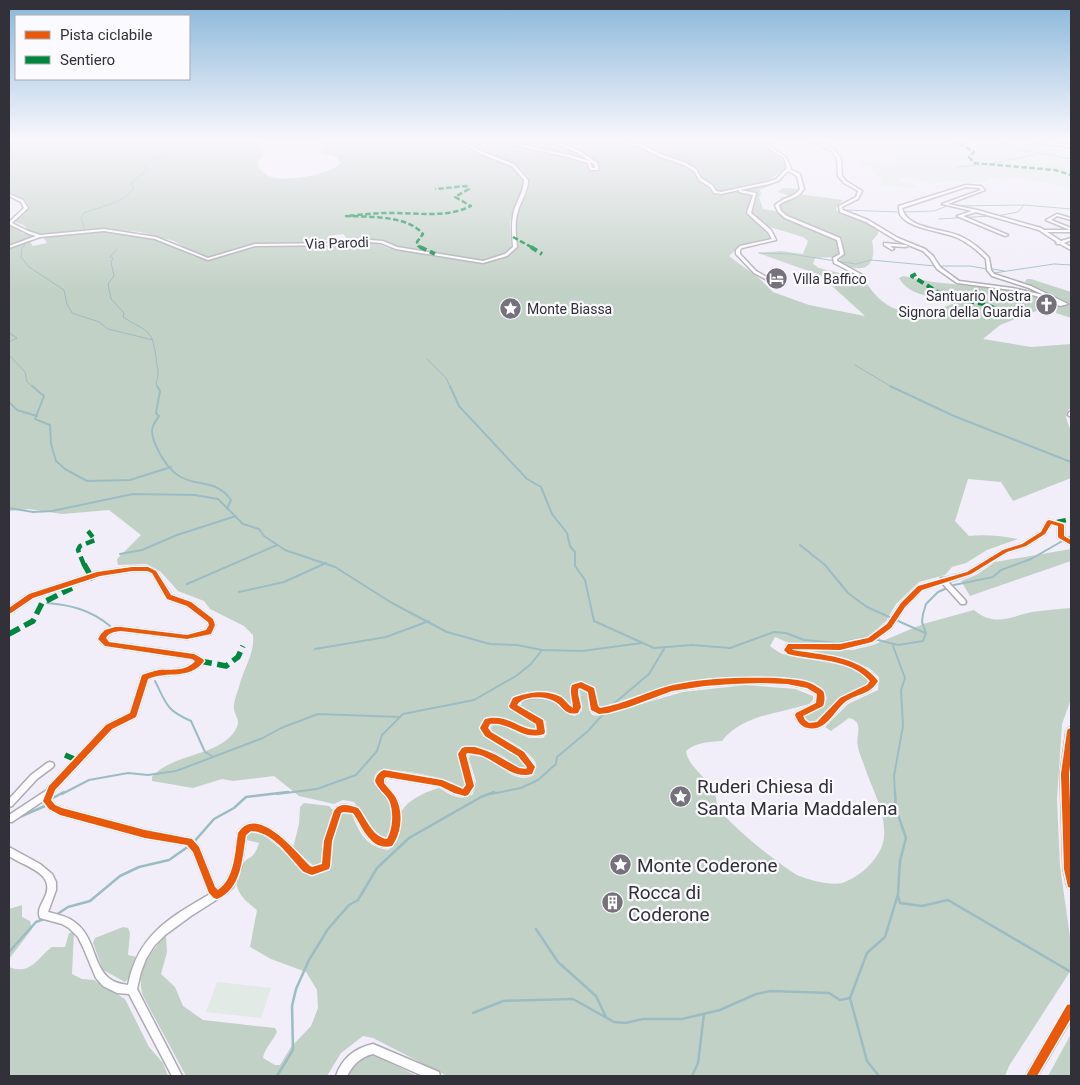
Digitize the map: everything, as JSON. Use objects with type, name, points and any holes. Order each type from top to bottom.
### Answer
[{"type":"main road","points":[[1071,731],[1065,774],[1068,869],[1071,884]]},
{"type":"main road","points":[[1031,1076],[1071,1008]]},
{"type":"street","name":"Via Parodi","points":[[9,246],[38,236],[99,230],[129,232],[172,243],[194,255],[208,259],[255,245],[373,241],[396,248],[470,261],[493,261],[515,248],[514,221],[516,208],[525,190]]},
{"type":"street","points":[[713,190],[715,192],[724,193],[744,191],[755,194],[749,213],[770,231],[774,240],[741,246],[738,254],[755,272],[771,281]]},
{"type":"street","points":[[724,193],[738,190]]},
{"type":"street","points":[[801,190],[795,197],[780,201],[778,205],[779,211],[794,221],[839,238],[842,254],[835,258],[835,262],[864,277]]},
{"type":"street","points":[[859,190],[858,196],[842,205],[840,211],[872,223],[908,244],[928,252],[938,268],[958,282],[1017,290],[1062,305],[1066,304],[1022,284],[992,274],[988,258],[962,239],[915,224],[904,217],[899,209],[906,204],[954,190]]},
{"type":"street","points":[[982,190],[944,204],[950,207],[976,210],[1044,231],[1071,230]]},
{"type":"street","points":[[9,195],[26,205],[25,211],[10,223],[38,236]]},
{"type":"street","points":[[976,210],[959,216],[1006,235]]},
{"type":"street","points":[[1071,219],[1057,215],[1048,220],[1071,230]]},
{"type":"street","points":[[1044,231],[1071,249]]},
{"type":"street","points":[[1058,242],[1071,240]]},
{"type":"street","points":[[892,249],[886,244],[907,246],[908,244]]},
{"type":"street","points":[[177,1076],[132,990],[138,965],[154,937],[168,924],[226,889],[233,876],[240,854],[242,833],[249,827],[258,827],[267,832],[307,869],[312,871],[326,866],[328,841],[338,811],[342,808],[355,810],[373,836],[382,843],[388,843],[393,837],[396,821],[393,801],[379,781],[380,776],[384,773],[442,783],[457,792],[465,793],[470,786],[462,754],[467,750],[489,754],[519,774],[529,772],[531,767],[525,757],[488,734],[484,728],[488,721],[497,720],[532,734],[542,732],[540,722],[515,708],[514,703],[519,699],[539,696],[554,698],[568,710],[575,711],[577,707],[574,690],[581,685],[591,690],[594,708],[601,711],[681,686],[735,681],[776,681],[814,687],[821,691],[820,704],[799,716],[804,724],[816,725],[825,720],[842,700],[870,688],[874,681],[864,671],[848,664],[792,652],[789,647],[840,648],[870,640],[889,626],[903,605],[917,590],[947,585],[969,574],[1005,551],[1024,545],[1043,533],[1049,522],[1061,525],[1062,538],[1071,543]]},
{"type":"street","points":[[9,611],[31,596],[92,576],[123,570],[144,569],[154,572],[169,597],[189,604],[213,623],[209,632],[195,636],[121,629],[109,630],[104,634],[102,639],[107,644],[188,656],[197,658],[200,661],[191,669],[152,674],[145,677],[133,715],[109,727],[48,793],[9,819]]},
{"type":"street","points":[[947,585],[962,602]]},
{"type":"street","points":[[9,804],[26,784],[50,765]]},
{"type":"street","points":[[48,793],[49,804],[60,810],[145,834],[189,842],[196,850],[212,890],[217,895]]},
{"type":"street","points":[[9,851],[25,863],[47,872],[50,877],[52,889],[42,915],[67,922],[78,931],[85,940],[99,977],[113,987],[132,990]]},
{"type":"street","points":[[341,1076],[349,1061],[355,1055],[372,1049],[435,1076]]},
{"type":"shaded area","points":[[217,982],[271,988],[261,1018],[206,1012]]},
{"type":"green space","points":[[9,190],[522,190],[510,222],[511,248],[497,258],[485,261],[394,247],[377,240],[350,242],[343,234],[328,236],[329,238],[324,242],[255,244],[208,258],[198,255],[174,241],[140,232],[100,229],[42,235],[28,231],[25,226],[13,221],[25,213],[29,206],[25,200],[9,192]]},
{"type":"green space","points":[[710,190],[717,195],[738,190],[761,190],[759,197],[763,209],[775,211],[796,224],[832,237],[839,243],[838,254],[834,257],[815,258],[813,264],[819,268],[864,279],[883,302],[894,308],[906,312],[931,311],[959,301],[917,293],[899,278],[903,276],[933,282],[1010,290],[1046,300],[1040,303],[1044,308],[1000,325],[983,339],[1031,347],[1071,344],[1071,408],[1068,410],[1066,417],[1071,432],[1071,478],[1013,501],[1001,482],[968,479],[955,521],[969,536],[981,535],[1018,539],[987,550],[966,563],[952,567],[945,575],[919,582],[896,604],[886,621],[869,636],[849,643],[820,645],[789,643],[775,637],[770,646],[780,653],[840,665],[861,673],[868,680],[867,684],[841,696],[814,722],[806,722],[803,717],[824,706],[827,698],[821,687],[799,681],[734,677],[669,685],[599,708],[596,691],[580,681],[570,687],[573,708],[553,694],[525,693],[511,700],[510,709],[535,723],[538,730],[510,719],[495,716],[481,722],[479,729],[482,735],[519,758],[526,766],[526,770],[520,770],[508,759],[493,751],[485,748],[468,747],[460,748],[457,752],[465,783],[464,789],[446,780],[432,776],[401,771],[378,771],[374,780],[375,783],[387,797],[391,810],[391,826],[386,839],[375,831],[354,802],[343,800],[334,804],[299,796],[274,776],[233,781],[222,779],[193,788],[152,781],[152,777],[172,763],[221,744],[230,737],[237,727],[238,722],[234,709],[235,698],[251,655],[253,635],[244,626],[210,609],[204,601],[178,591],[161,572],[147,564],[118,565],[117,559],[141,535],[109,510],[62,514],[29,509],[9,511],[9,248],[29,240],[33,246],[47,243],[43,237],[104,231],[152,238],[169,243],[193,256],[208,260],[255,246],[348,245],[373,242],[391,249],[480,263],[500,260],[517,248],[517,216],[527,191]],"holes":[[[763,225],[803,237],[808,241],[803,254],[781,251],[758,253],[820,275],[865,316],[809,305],[773,292],[760,279],[729,256],[740,246],[770,239]]]},
{"type":"green space","points":[[715,190],[729,190],[717,192]]},
{"type":"green space","points":[[781,190],[799,190],[798,194],[843,200],[836,208],[837,211],[868,222],[878,229],[878,234],[872,241],[873,258],[870,263],[861,268],[854,268],[838,262],[845,254],[841,238],[788,217],[782,212],[780,205],[784,199],[779,198],[789,196],[778,192]]},
{"type":"green space","points":[[9,225],[17,227],[22,233],[37,236],[9,245]]},
{"type":"green space","points":[[1027,279],[1071,292],[1071,318],[1056,313],[1057,306],[1068,306],[1069,303],[1025,282]]},
{"type":"green space","points":[[1071,549],[1071,561],[970,596],[961,581],[976,575],[995,562]]},
{"type":"green space","points":[[1071,608],[1071,699],[1062,724],[1057,799],[1060,866],[1071,944],[1071,970],[1009,1066],[1005,1076],[447,1076],[373,1038],[363,1036],[341,1053],[327,1076],[186,1076],[143,996],[141,979],[146,963],[166,935],[167,952],[161,974],[175,987],[183,1006],[203,1020],[275,1028],[277,1032],[265,1051],[263,1058],[275,1065],[280,1065],[291,1047],[311,1026],[318,1008],[317,990],[306,972],[271,959],[250,947],[257,910],[246,901],[238,890],[237,878],[243,864],[255,853],[259,843],[246,840],[246,831],[257,832],[268,838],[299,866],[309,872],[318,874],[327,869],[338,822],[344,812],[352,815],[361,834],[369,843],[388,850],[394,845],[399,836],[402,811],[413,799],[439,788],[459,798],[468,797],[473,794],[476,781],[469,759],[470,755],[487,759],[518,777],[526,778],[534,775],[536,763],[532,757],[516,744],[492,731],[491,727],[499,724],[529,738],[543,738],[547,734],[546,721],[521,706],[522,702],[534,699],[551,701],[575,716],[582,711],[580,690],[587,693],[589,710],[592,715],[600,716],[683,692],[746,685],[795,689],[813,696],[813,700],[809,704],[751,720],[740,725],[722,741],[698,744],[686,751],[689,761],[714,789],[718,806],[724,815],[743,834],[797,875],[820,882],[842,883],[863,871],[875,859],[882,844],[884,828],[878,802],[859,750],[857,723],[849,718],[831,731],[825,727],[848,704],[878,690],[879,677],[869,668],[854,661],[808,651],[853,650],[873,645],[923,624],[974,610],[988,618],[1002,619],[1032,612]]},
{"type":"green space","points":[[304,803],[329,806],[335,812],[323,845],[321,863],[315,867],[293,848],[299,824],[300,807]]},
{"type":"green space","points":[[22,905],[22,917],[30,921],[32,929],[9,959],[9,909]]},
{"type":"green space","points":[[123,927],[128,928],[130,933],[128,955],[137,957],[132,975],[125,982],[103,970],[93,943],[95,938]]},
{"type":"green space","points":[[74,932],[72,974],[82,979],[94,980],[125,999],[149,1047],[163,1063],[168,1076],[9,1076],[9,967],[23,969],[29,967],[52,947],[65,947],[69,933]]},
{"type":"green space","points":[[1071,1034],[1071,1076],[1048,1076]]},
{"type":"green space","points":[[375,1055],[417,1076],[346,1076],[358,1061]]},
{"type":"waterway","points":[[84,227],[81,218],[84,213],[118,201],[132,190]]},
{"type":"waterway","points":[[951,206],[1024,205]]},
{"type":"waterway","points":[[997,216],[1018,212],[1024,205]]},
{"type":"waterway","points":[[1024,205],[1071,209]]},
{"type":"waterway","points":[[903,212],[934,211],[945,207]]},
{"type":"waterway","points":[[846,210],[898,212]]},
{"type":"waterway","points":[[939,219],[991,216]]},
{"type":"waterway","points":[[26,243],[22,248],[21,257],[29,267],[64,290],[67,304],[72,313],[99,322],[108,329],[152,340]]},
{"type":"waterway","points":[[117,249],[110,257],[113,258],[111,262],[114,276],[108,284],[111,299],[124,313],[123,317],[147,331],[152,340]]},
{"type":"waterway","points":[[759,253],[790,254],[856,264],[871,260],[935,266]]},
{"type":"waterway","points":[[994,273],[1054,264],[1071,265]]},
{"type":"waterway","points":[[940,266],[970,266],[987,269]]},
{"type":"waterway","points":[[993,269],[1004,271]]},
{"type":"waterway","points":[[9,333],[17,338],[9,342]]},
{"type":"waterway","points":[[152,340],[156,357],[158,373],[156,384],[158,387]]},
{"type":"waterway","points":[[9,355],[25,372],[27,382],[33,387]]},
{"type":"waterway","points":[[427,359],[446,378],[450,387]]},
{"type":"waterway","points":[[855,365],[892,387]]},
{"type":"waterway","points":[[32,386],[44,396],[36,416]]},
{"type":"waterway","points":[[157,386],[160,391],[156,413],[159,416],[153,425],[152,432],[156,446],[169,467]]},
{"type":"waterway","points":[[450,386],[459,406],[527,479],[541,487],[552,514],[567,533],[570,546],[575,552],[575,566],[585,580],[594,621],[654,648],[692,645],[730,648],[774,632],[786,633],[804,640],[838,643],[870,637]]},
{"type":"waterway","points":[[892,387],[954,416],[1071,462]]},
{"type":"waterway","points":[[9,402],[17,410],[36,416]]},
{"type":"waterway","points":[[36,416],[35,419],[50,425],[51,444],[56,461],[65,469],[87,481],[130,480],[169,467]]},
{"type":"waterway","points":[[169,467],[186,480],[213,486],[225,493],[231,500],[227,508]]},
{"type":"waterway","points":[[9,508],[33,512],[52,511],[133,494],[195,495],[218,499],[227,508]]},
{"type":"waterway","points":[[227,508],[235,516]]},
{"type":"waterway","points":[[120,554],[142,550],[177,535],[235,516]]},
{"type":"waterway","points":[[235,516],[243,524],[259,529],[264,536],[285,550],[325,564]]},
{"type":"waterway","points":[[874,639],[898,645],[923,641],[926,633],[922,622],[926,604],[938,592],[954,585],[993,577],[1001,570],[1031,559],[1071,536]]},
{"type":"waterway","points":[[187,584],[277,545]]},
{"type":"waterway","points":[[800,545],[825,565],[848,593],[867,607],[925,633]]},
{"type":"waterway","points":[[239,592],[284,582],[325,564]]},
{"type":"waterway","points":[[325,564],[335,567],[392,603],[427,622]]},
{"type":"waterway","points":[[47,603],[80,609],[96,616],[110,626]]},
{"type":"waterway","points":[[315,649],[386,637],[427,622]]},
{"type":"waterway","points":[[427,622],[447,632],[490,644],[517,645],[542,650]]},
{"type":"waterway","points":[[542,650],[582,651],[642,643]]},
{"type":"waterway","points":[[893,646],[905,678],[901,690],[903,726],[894,776],[895,794]]},
{"type":"waterway","points":[[611,706],[649,674],[664,649]]},
{"type":"waterway","points":[[400,717],[403,714],[474,700],[516,676],[531,664],[542,650]]},
{"type":"waterway","points":[[155,681],[168,706],[191,721],[205,752],[212,756]]},
{"type":"waterway","points":[[491,794],[521,788],[538,780],[556,764],[557,757],[588,731],[604,713]]},
{"type":"waterway","points":[[62,794],[89,780],[128,773],[148,775],[176,771],[263,738],[281,728],[318,714],[400,717]]},
{"type":"waterway","points":[[277,794],[317,789],[356,775],[377,751],[382,735],[400,717]]},
{"type":"waterway","points":[[51,799],[64,792]]},
{"type":"waterway","points":[[193,843],[214,819],[234,808],[246,797],[288,792]]},
{"type":"waterway","points":[[277,1076],[293,1050],[292,1006],[296,989],[309,960],[328,929],[349,905],[358,900],[377,868],[409,838],[481,797],[494,792]]},
{"type":"waterway","points":[[850,998],[867,953],[885,937],[898,894],[900,861],[906,838],[896,809],[895,792]]},
{"type":"waterway","points":[[15,819],[45,806]]},
{"type":"waterway","points":[[56,915],[68,907],[90,901],[120,876],[139,867],[169,860],[189,846]]},
{"type":"waterway","points":[[898,896],[900,903],[922,906],[948,900],[1071,972]]},
{"type":"waterway","points":[[9,952],[36,922],[44,919]]},
{"type":"waterway","points":[[536,929],[558,962],[596,996],[606,1017]]},
{"type":"waterway","points":[[473,1013],[503,1001],[573,999],[614,1022],[625,1023],[643,1019],[682,1019],[720,1010],[756,994],[771,991],[829,993],[840,1000],[850,998]]},
{"type":"waterway","points":[[850,998],[867,1061],[879,1076]]},
{"type":"waterway","points":[[692,1076],[698,1063],[704,1014]]},
{"type":"marked path","points":[[435,254],[418,246],[417,242],[423,234],[417,227],[380,218],[346,216],[386,213],[425,215],[463,210],[471,206],[455,197],[457,194],[467,190]]},
{"type":"marked path","points":[[513,237],[542,254]]},
{"type":"marked path","points":[[916,274],[912,276],[944,296],[981,303],[1001,312]]},
{"type":"marked path","points":[[1057,522],[1071,519]]},
{"type":"marked path","points":[[88,531],[95,540],[80,546],[78,550],[85,568],[93,580]]},
{"type":"marked path","points":[[9,634],[33,621],[42,603],[72,588]]},
{"type":"marked path","points":[[200,661],[226,666],[238,657],[243,646]]},
{"type":"marked path","points":[[65,755],[79,761]]},
{"type":"cycle path","points":[[9,611],[31,596],[99,574],[132,569],[148,569],[154,572],[169,597],[189,604],[211,621],[212,625],[209,632],[187,637],[121,629],[112,630],[105,634],[102,639],[107,644],[194,657],[200,661],[189,670],[152,674],[145,677],[133,715],[109,727],[52,788],[47,801],[52,807],[60,811],[145,834],[189,842],[196,850],[212,890],[217,895],[230,884],[234,876],[242,833],[249,827],[274,835],[307,869],[312,871],[326,866],[328,841],[338,811],[342,808],[355,810],[377,840],[382,843],[389,843],[394,833],[396,814],[391,797],[379,781],[384,773],[442,783],[465,793],[470,786],[462,754],[465,750],[484,753],[517,771],[529,772],[531,767],[521,754],[488,734],[484,728],[488,721],[495,720],[529,732],[541,732],[540,722],[513,706],[516,700],[526,696],[549,696],[559,700],[568,709],[575,711],[577,707],[574,694],[575,687],[581,685],[591,690],[594,708],[599,711],[618,708],[663,691],[684,686],[732,682],[787,682],[809,685],[821,693],[820,704],[799,715],[804,724],[813,726],[820,724],[843,700],[870,687],[874,681],[868,674],[848,663],[791,652],[788,650],[790,646],[840,647],[870,640],[889,626],[903,605],[920,588],[969,573],[1005,551],[1024,545],[1043,533],[1049,522],[1061,525],[1061,537],[1071,543]]},
{"type":"cycle path","points":[[1071,731],[1065,774],[1068,869],[1071,884]]},
{"type":"cycle path","points":[[1031,1076],[1071,1009]]},
{"type":"place","name":"Villa Baffico","points":[[777,279]]},
{"type":"place","name":"Santuario Nostra Signora della Guardia","points":[[1047,304]]},
{"type":"place","name":"Monte Biassa","points":[[511,309]]},
{"type":"place","name":"Ruderi Chiesa di Santa Maria Maddalena","points":[[681,797]]},
{"type":"place","name":"Monte Coderone","points":[[621,865]]},
{"type":"place","name":"Rocca di Coderone","points":[[612,903]]}]
